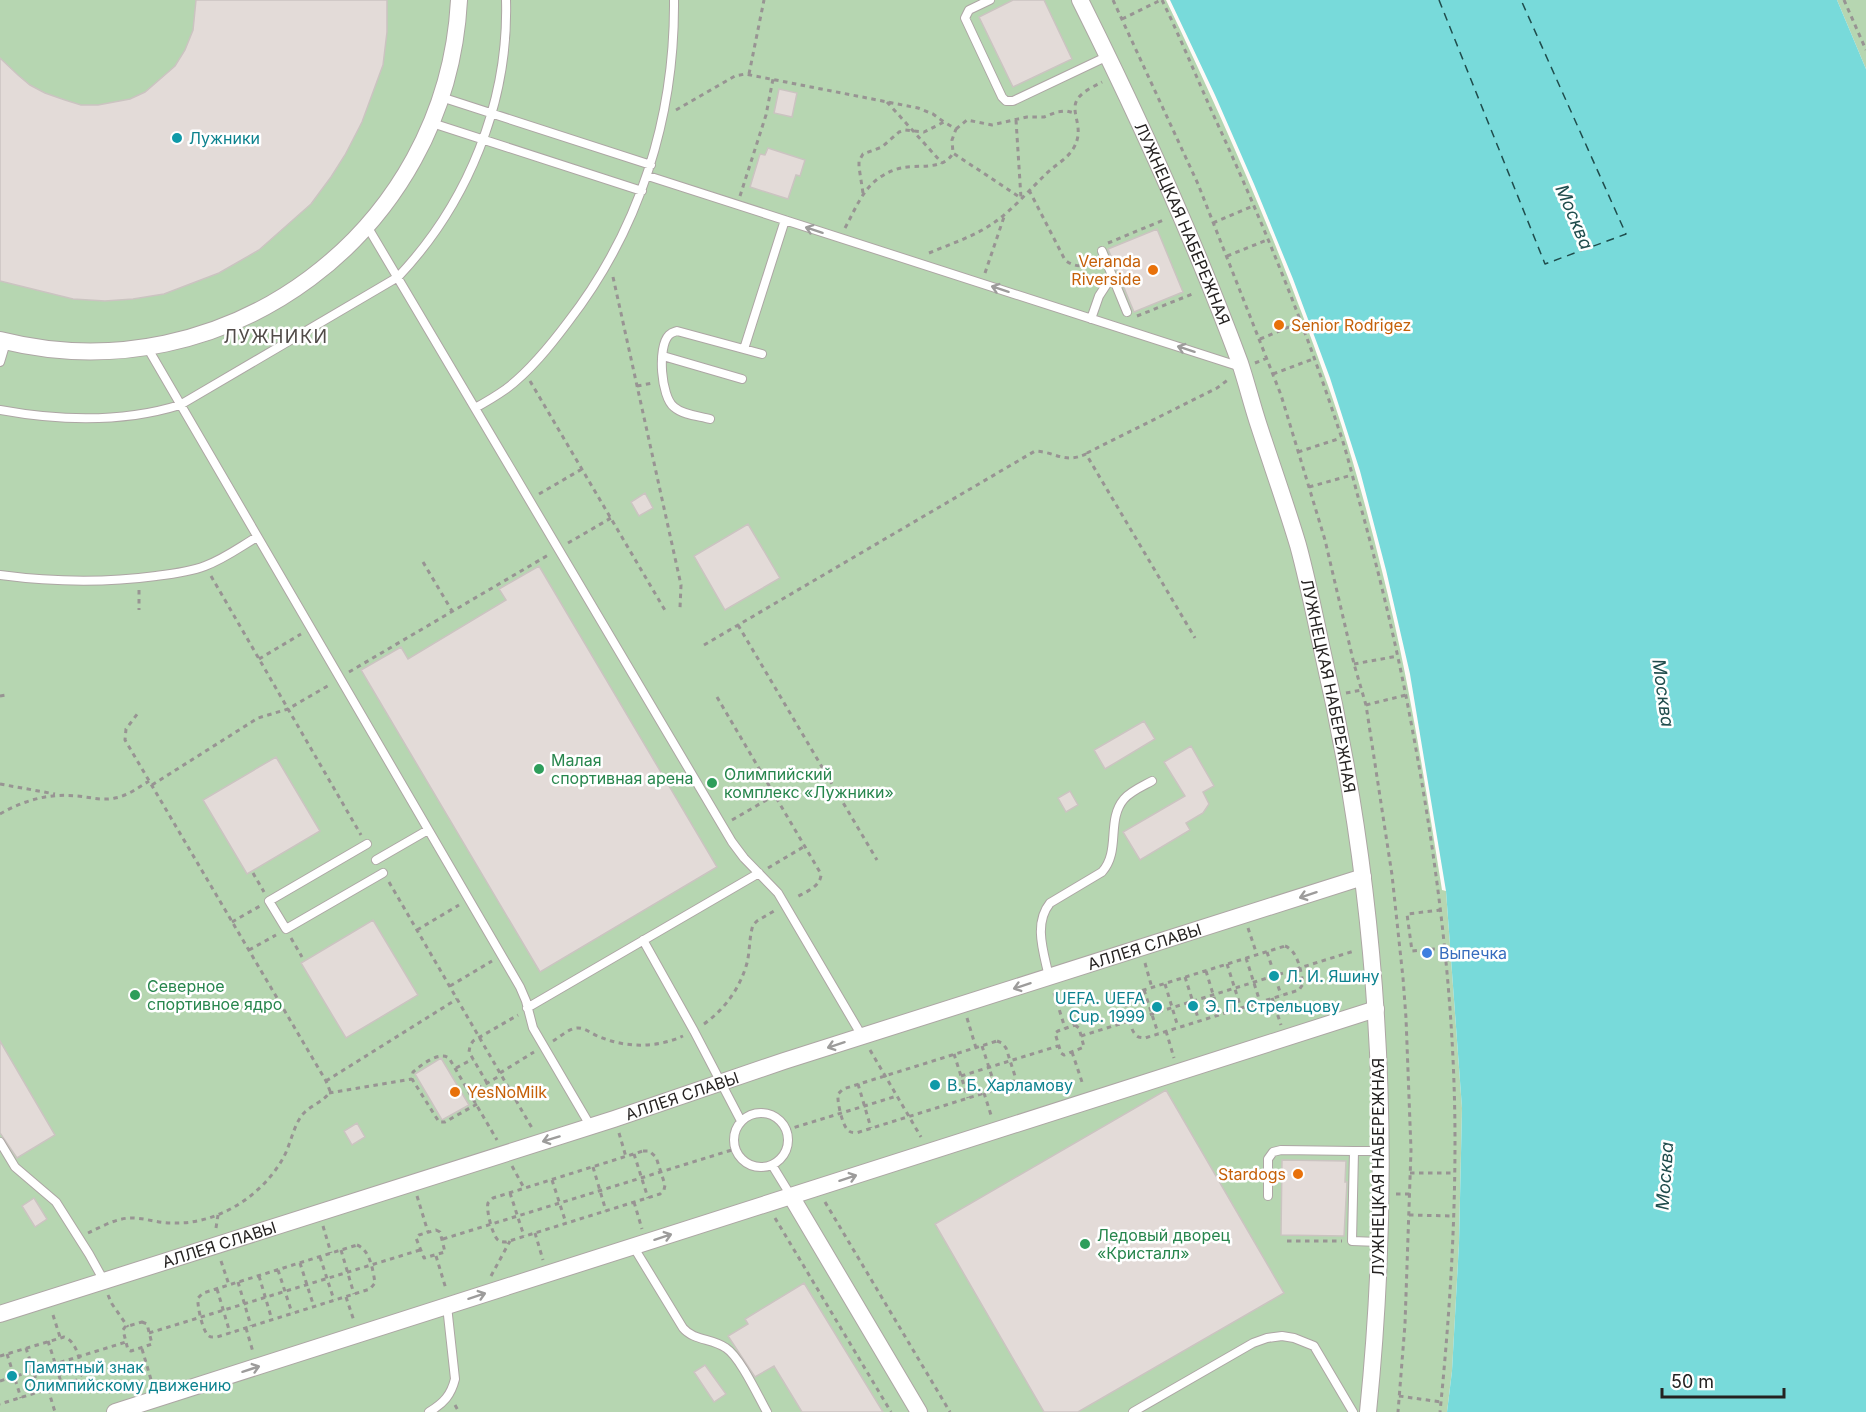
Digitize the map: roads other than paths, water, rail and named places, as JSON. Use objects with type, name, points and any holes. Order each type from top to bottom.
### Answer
[{"type":"street","points":[[3,341],[65,351],[108,351],[147,347],[210,332],[239,321],[271,305],[316,274],[368,226],[402,180],[418,152],[441,97],[454,40],[459,0]]},
{"type":"street","name":"ЛУЖНЕЦКАЯ НАБЕРЕЖНАЯ","points":[[1080,0],[1117,74],[1180,213],[1241,367],[1298,548],[1337,716],[1351,790],[1363,877],[1377,1010],[1379,1242],[1376,1327],[1363,1411]]},
{"type":"street","name":"АЛЛЕЯ СЛАВЫ","points":[[0,1314],[505,1154],[862,1036],[1363,877]]},
{"type":"street","points":[[115,1412],[1377,1010]]},
{"type":"street","points":[[791,1196],[919,1412]]},
{"type":"lane","points":[[0,410],[47,416],[93,418],[144,414],[180,405],[398,277],[420,252],[445,217],[469,175],[483,140],[491,114],[504,49],[506,0]]},
{"type":"lane","points":[[476,408],[506,389],[525,372],[574,315],[609,261],[624,232],[648,176],[664,117],[671,69],[674,0]]},
{"type":"lane","points":[[990,0],[969,10],[965,18],[1002,97],[1006,101],[1013,101],[1108,56]]},
{"type":"lane","points":[[441,97],[651,165]]},
{"type":"lane","points":[[432,123],[642,191]]},
{"type":"lane","points":[[648,176],[1241,367]]},
{"type":"lane","points":[[744,349],[785,220]]},
{"type":"lane","points":[[368,226],[722,826],[736,848],[778,893],[862,1036]]},
{"type":"lane","points":[[1102,251],[1127,312]]},
{"type":"lane","points":[[1091,319],[1099,296],[1112,276]]},
{"type":"lane","points":[[710,419],[681,411],[673,406],[668,398],[663,378],[663,356],[667,337],[677,331],[762,354]]},
{"type":"lane","points":[[0,362],[3,341]]},
{"type":"lane","points":[[147,347],[522,991],[533,1028],[591,1126]]},
{"type":"lane","points":[[663,356],[742,379]]},
{"type":"lane","points":[[0,575],[86,581],[139,578],[189,571],[205,566],[257,537]]},
{"type":"lane","points":[[1049,977],[1040,927],[1046,908],[1050,903],[1106,868],[1112,854],[1116,816],[1121,804],[1129,794],[1152,781]]},
{"type":"lane","points":[[376,860],[428,830]]},
{"type":"lane","points":[[367,844],[269,901],[286,929],[384,873]]},
{"type":"lane","points":[[527,1008],[759,873]]},
{"type":"lane","points":[[643,940],[741,1121]]},
{"type":"lane","points":[[755,1114],[770,1114],[782,1123],[788,1140],[781,1159],[772,1165],[757,1167],[743,1161],[735,1149],[734,1134],[741,1121],[755,1114]]},
{"type":"lane","points":[[0,1142],[15,1167],[52,1198],[104,1281]]},
{"type":"lane","points":[[1268,1196],[1268,1159],[1273,1152],[1281,1150],[1380,1151]]},
{"type":"lane","points":[[1354,1151],[1352,1241],[1379,1242]]},
{"type":"lane","points":[[772,1165],[791,1196]]},
{"type":"lane","points":[[640,1244],[683,1328],[690,1335],[717,1343],[734,1354],[768,1412]]},
{"type":"lane","points":[[429,1412],[445,1401],[455,1379],[449,1305]]},
{"type":"lane","points":[[1133,1412],[1253,1343],[1282,1336],[1314,1346],[1363,1411]]},
{"type":"water","name":"Москва","points":[[1170,0],[1837,0],[1866,69],[1866,1412],[1447,1412],[1452,1371],[1459,1243],[1462,1108],[1446,891],[1410,674],[1360,471],[1330,378],[1254,184]]},
{"type":"place","name":"Лужники","points":[[177,138]]},
{"type":"place","name":"Veranda Riverside","points":[[1153,270]]},
{"type":"place","name":"Senior Rodrigez","points":[[1279,325]]},
{"type":"place","name":"Малая спортивная арена","points":[[539,769]]},
{"type":"place","name":"Олимпийский комплекс «Лужники»","points":[[712,783]]},
{"type":"place","name":"Выпечка","points":[[1427,953]]},
{"type":"place","name":"Л. И. Яшину","points":[[1274,976]]},
{"type":"place","name":"Северное спортивное ядро","points":[[135,995]]},
{"type":"place","name":"Э. П. Стрельцову","points":[[1193,1006]]},
{"type":"place","name":"UEFA. UEFA Cup. 1999","points":[[1157,1007]]},
{"type":"place","name":"В. Б. Харламову","points":[[935,1085]]},
{"type":"place","name":"YesNoMilk","points":[[455,1092]]},
{"type":"place","name":"Stardogs","points":[[1298,1174]]},
{"type":"place","name":"Ледовый дворец «Кристалл»","points":[[1085,1244]]},
{"type":"place","name":"Памятный знак Олимпийскому движению","points":[[12,1376]]},
{"type":"district","name":"ЛУЖНИКИ","points":[[276,337]]}]
